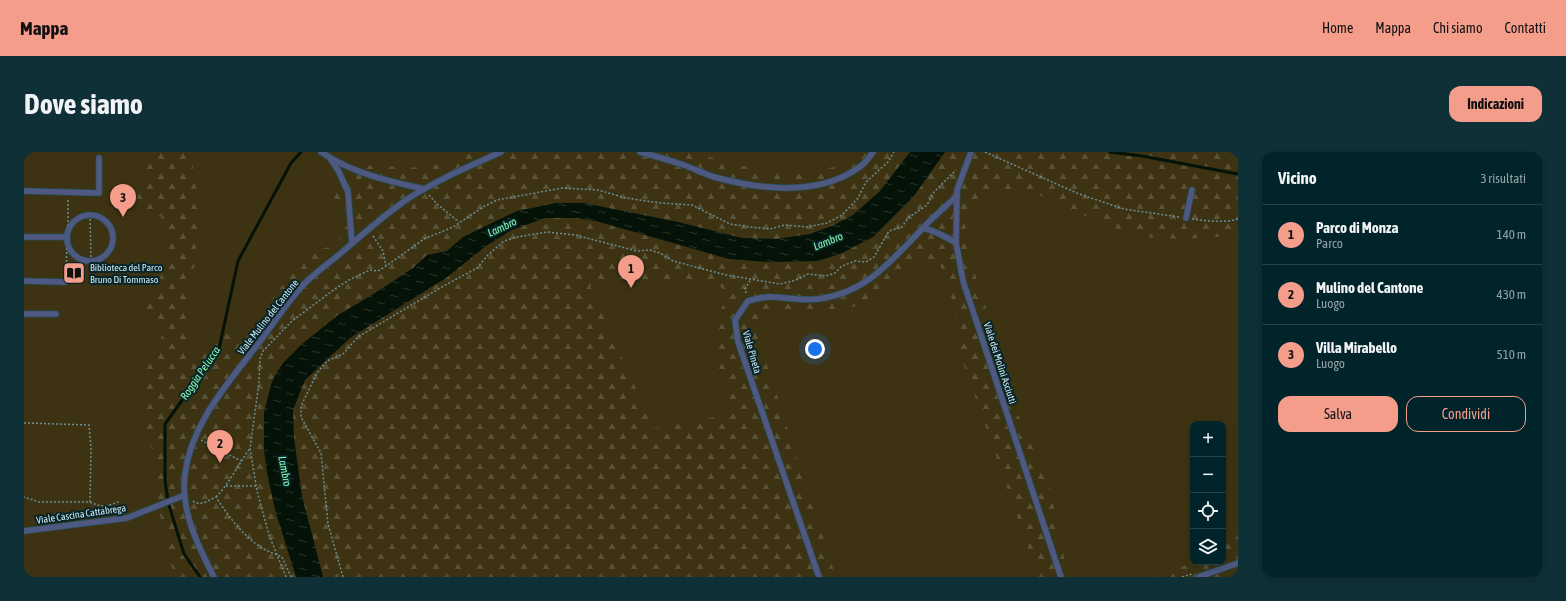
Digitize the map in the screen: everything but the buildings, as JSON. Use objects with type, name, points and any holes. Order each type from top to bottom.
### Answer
[{"type":"lane","points":[[321,152],[329,158],[351,169],[370,176],[424,190]]},
{"type":"lane","name":"Viale Mulino del Cantone","points":[[214,577],[198,546],[188,512],[185,495],[185,476],[189,451],[207,413],[235,373],[304,284],[408,198],[501,152]]},
{"type":"lane","points":[[640,152],[683,165],[717,178],[752,185],[785,188],[809,187],[824,184],[845,176],[862,165],[873,152]]},
{"type":"lane","name":"Viale dei Molini Asciutti","points":[[971,152],[957,190],[956,244],[963,281],[1061,577]]},
{"type":"lane","points":[[24,191],[99,193],[99,158]]},
{"type":"lane","points":[[329,158],[339,172],[348,192],[352,243]]},
{"type":"lane","points":[[1186,218],[1192,190]]},
{"type":"lane","points":[[748,300],[768,297],[818,299],[845,293],[869,280],[896,256],[957,196]]},
{"type":"lane","points":[[96,216],[104,220],[110,228],[113,238],[111,247],[105,255],[91,261],[78,257],[71,250],[68,237],[74,222],[82,217],[96,216]]},
{"type":"lane","points":[[923,228],[932,230],[956,244]]},
{"type":"lane","points":[[24,237],[68,237]]},
{"type":"lane","points":[[24,281],[66,282]]},
{"type":"lane","name":"Viale Pineta","points":[[748,300],[735,320],[738,342],[819,577]]},
{"type":"lane","points":[[24,314],[56,314]]},
{"type":"lane","name":"Viale Cascina Cattabrega","points":[[24,531],[127,518],[185,495]]},
{"type":"lane","points":[[1198,577],[1238,563]]},
{"type":"path","points":[[286,577],[269,535],[256,486],[250,448],[259,383],[260,359],[263,351],[292,321],[335,289],[349,280],[370,270],[378,271],[424,239],[440,233],[497,200],[562,188],[598,190],[626,198],[660,203],[692,205],[730,224],[736,225],[770,229],[785,225],[807,227],[827,223],[842,215],[858,198],[866,182],[888,162],[894,152]]},
{"type":"path","points":[[985,152],[1079,194],[1124,209],[1207,221],[1238,219]]},
{"type":"path","points":[[343,577],[328,524],[320,453],[301,417],[301,406],[318,373],[327,361],[343,354],[358,337],[440,288],[477,268],[488,255],[504,241],[516,237],[547,232],[575,235],[637,251],[650,250],[660,253],[673,261],[726,275],[780,284],[796,280],[808,274],[826,276],[835,273],[842,266],[855,261],[866,262],[874,257],[889,231],[902,227],[908,218],[927,205],[934,192],[960,166]]},
{"type":"path","points":[[424,190],[437,204],[459,222]]},
{"type":"path","points":[[66,282],[68,192]]},
{"type":"path","points":[[90,216],[91,261]]},
{"type":"path","points":[[368,230],[383,251],[386,266]]},
{"type":"path","points":[[748,300],[745,288],[751,279]]},
{"type":"path","points":[[24,423],[89,425],[91,448],[90,502]]},
{"type":"path","points":[[195,438],[241,461]]},
{"type":"path","points":[[195,504],[202,504],[216,497],[226,486],[250,448]]},
{"type":"path","points":[[226,486],[256,486]]},
{"type":"path","points":[[216,497],[230,516],[252,540],[264,549],[282,557],[291,577]]},
{"type":"path","points":[[24,498],[39,502],[90,502],[98,506],[112,505],[120,501]]},
{"type":"green space","points":[[24,152],[1238,152],[1238,577],[24,577]]},
{"type":"green space","points":[[145,152],[193,152],[193,169],[199,204],[195,262],[191,284],[189,345],[191,364],[212,336],[223,331],[236,340],[257,321],[265,307],[295,267],[317,250],[337,245],[341,224],[339,214],[333,203],[340,182],[354,165],[427,168],[468,152],[690,152],[767,172],[802,174],[838,166],[855,152],[1238,152],[1238,236],[1180,239],[1141,237],[1103,224],[1034,193],[1007,190],[975,202],[965,221],[967,253],[981,290],[1012,402],[1048,478],[1066,566],[1071,577],[1038,577],[962,359],[953,302],[940,264],[934,260],[915,265],[882,296],[853,307],[818,312],[781,313],[765,318],[756,331],[836,577],[175,577],[166,548],[156,493],[157,460],[144,430],[147,364],[158,358],[163,327],[144,308],[158,289],[168,239],[161,216],[136,212],[135,202],[145,180]],"holes":[[[686,280],[721,287],[727,295],[716,323],[714,338],[717,360],[732,414],[654,429],[590,286],[608,281]]]},
{"type":"green space","points":[[1238,533],[1238,577],[1151,577],[1190,564],[1226,565],[1226,542]]},
{"type":"water","name":"Lambro","points":[[910,152],[945,152],[914,196],[873,237],[842,253],[818,261],[768,262],[729,259],[596,221],[576,218],[545,218],[512,230],[486,246],[446,278],[350,338],[305,380],[293,410],[294,438],[302,496],[323,577],[296,577],[275,510],[267,473],[264,450],[264,413],[272,381],[282,364],[301,345],[338,315],[413,268],[427,255],[447,251],[463,237],[517,211],[556,203],[584,203],[678,222],[742,238],[776,239],[810,234],[834,225],[853,215],[880,191]]},
{"type":"waterway","name":"Roggia Pelucca","points":[[200,577],[184,554],[168,502],[165,480],[165,424],[219,349],[238,261],[291,163],[301,152]]},
{"type":"waterway","points":[[1110,152],[1142,156],[1238,174]]},
{"type":"place","name":"Villa Mirabello","points":[[123,217]]},
{"type":"place","name":"Biblioteca del Parco Bruno Di Tommaso","points":[[74,273]]},
{"type":"place","name":"Parco di Monza","points":[[631,288]]},
{"type":"place","name":"Mulino del Cantone","points":[[220,463]]}]
